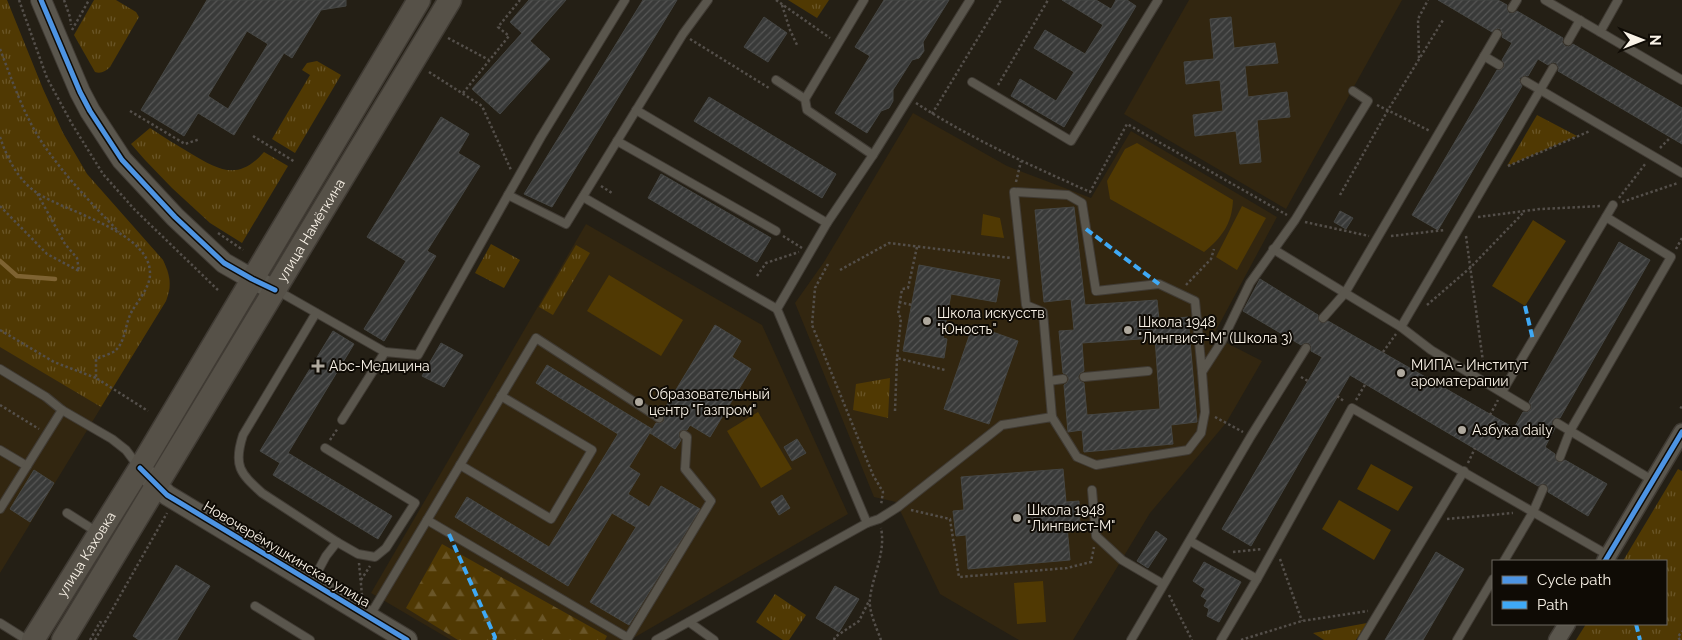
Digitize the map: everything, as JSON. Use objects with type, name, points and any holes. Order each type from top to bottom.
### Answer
[{"type":"main road","name":"улица Намёткина","points":[[140,468],[419,0]]},
{"type":"main road","name":"улица Намёткина","points":[[157,486],[450,0]]},
{"type":"main road","name":"улица Каховка","points":[[33,640],[140,468]]},
{"type":"main road","name":"улица Каховка","points":[[63,640],[157,486]]},
{"type":"street","points":[[42,0],[80,92],[122,160],[174,217],[224,263],[252,280],[275,290]]},
{"type":"street","points":[[318,168],[320,180],[323,184],[332,186],[340,180]]},
{"type":"street","points":[[1606,558],[1652,480],[1677,450],[1682,432]]},
{"type":"street","name":"Новочерёмушкинская улица","points":[[140,468],[157,486],[175,500],[312,582],[366,608],[407,640]]},
{"type":"street","points":[[1557,640],[1566,625]]},
{"type":"lane","points":[[275,290],[385,352],[418,355],[516,181],[625,0]]},
{"type":"lane","points":[[508,195],[566,224],[682,34],[708,0]]},
{"type":"lane","points":[[864,0],[805,99],[807,110],[873,155]]},
{"type":"lane","points":[[777,309],[827,223],[873,155],[970,0]]},
{"type":"lane","points":[[972,82],[1071,141],[1158,0]]},
{"type":"lane","points":[[1512,8],[1517,0]]},
{"type":"lane","points":[[1545,0],[1682,80]]},
{"type":"lane","points":[[1600,32],[1618,0]]},
{"type":"lane","points":[[1568,41],[1580,20]]},
{"type":"lane","points":[[1323,318],[1345,293],[1497,34]]},
{"type":"lane","points":[[1484,56],[1499,65]]},
{"type":"lane","points":[[1401,327],[1553,68]]},
{"type":"lane","points":[[776,80],[805,99]]},
{"type":"lane","points":[[1525,81],[1682,173]]},
{"type":"lane","points":[[1202,372],[1222,341],[1250,283],[1295,220],[1368,101],[1353,91]]},
{"type":"lane","points":[[636,110],[827,223]]},
{"type":"lane","points":[[617,142],[776,231]]},
{"type":"lane","points":[[1014,192],[1068,195],[1082,203],[1096,291],[1159,284],[1195,301],[1205,412],[1201,433],[1188,450],[1096,466],[1077,457],[1052,417],[1043,312],[1026,304],[1014,192]]},
{"type":"lane","points":[[584,197],[777,309],[867,523]]},
{"type":"lane","points":[[1502,392],[1613,205]]},
{"type":"lane","points":[[1560,457],[1570,431],[1671,257],[1606,217]]},
{"type":"lane","points":[[1273,249],[1401,327],[1431,350],[1526,407]]},
{"type":"lane","points":[[316,313],[243,435],[237,452],[240,469],[257,488],[337,542],[358,554],[375,557],[386,548],[415,503],[325,448]]},
{"type":"lane","points":[[366,608],[427,520],[536,338],[659,418]]},
{"type":"lane","points":[[1131,640],[1251,436],[1306,348]]},
{"type":"lane","points":[[342,420],[385,352]]},
{"type":"lane","points":[[0,369],[46,397],[62,410],[112,439],[126,450],[140,468]]},
{"type":"lane","points":[[1084,377],[1148,371]]},
{"type":"lane","points":[[1049,381],[1063,379]]},
{"type":"lane","points":[[460,465],[551,519],[592,450],[501,396]]},
{"type":"lane","points":[[1221,640],[1276,548],[1352,408],[1464,471],[1606,558]]},
{"type":"lane","points":[[0,509],[62,410]]},
{"type":"lane","points":[[656,640],[867,523],[880,519],[1002,425],[1052,417]]},
{"type":"lane","points":[[1557,423],[1652,480]]},
{"type":"lane","points":[[427,520],[628,638],[711,501],[685,470],[687,436],[684,435]]},
{"type":"lane","points":[[0,450],[27,466]]},
{"type":"lane","points":[[1362,640],[1464,471]]},
{"type":"lane","points":[[1505,560],[1543,489]]},
{"type":"lane","points":[[1092,490],[1096,536],[1122,560],[1163,584]]},
{"type":"lane","points":[[67,513],[99,533]]},
{"type":"lane","points":[[1190,541],[1257,579]]},
{"type":"lane","points":[[312,582],[326,556],[337,542]]},
{"type":"lane","points":[[1457,640],[1492,581]]},
{"type":"lane","points":[[255,606],[310,640]]},
{"type":"lane","points":[[688,622],[714,640]]},
{"type":"lane","points":[[0,623],[27,640]]},
{"type":"path","points":[[64,0],[70,17],[71,31],[89,0]]},
{"type":"path","points":[[463,93],[509,36],[498,27],[519,1],[515,0]]},
{"type":"path","points":[[776,0],[823,33]]},
{"type":"path","points":[[932,114],[1000,0]]},
{"type":"path","points":[[992,94],[1048,0]]},
{"type":"path","points":[[1419,60],[1418,20],[1428,0]]},
{"type":"path","points":[[782,4],[790,30],[798,47]]},
{"type":"path","points":[[1340,195],[1388,110],[1443,20]]},
{"type":"path","points":[[682,34],[770,88]]},
{"type":"path","points":[[448,38],[489,60]]},
{"type":"path","points":[[0,50],[26,115],[41,140],[70,180],[122,234],[135,244],[149,265],[149,283],[128,318],[122,342],[116,352],[96,359],[96,378]]},
{"type":"path","points":[[429,72],[482,106],[516,181]]},
{"type":"path","points":[[909,98],[953,127],[1021,161],[1090,192],[1127,124],[1295,220],[1378,238],[1439,232],[1462,223],[1525,211],[1613,205],[1682,181]]},
{"type":"path","points":[[1368,101],[1438,135]]},
{"type":"path","points":[[130,111],[185,144],[200,139]]},
{"type":"path","points":[[1491,174],[1603,126]]},
{"type":"path","points":[[253,136],[296,162]]},
{"type":"path","points":[[0,137],[13,168],[37,193],[65,244],[77,258],[79,271],[47,254],[0,206]]},
{"type":"path","points":[[1613,205],[1652,155],[1671,137]]},
{"type":"path","points":[[1014,192],[1021,161]]},
{"type":"path","points":[[37,193],[122,234]]},
{"type":"path","points":[[1422,310],[1470,268],[1525,211]]},
{"type":"path","points":[[1462,223],[1486,383]]},
{"type":"path","points":[[215,231],[243,250]]},
{"type":"path","points":[[757,276],[766,263],[805,250],[776,231]]},
{"type":"path","points":[[840,270],[889,243],[1022,260]]},
{"type":"path","points":[[895,411],[896,358],[901,318],[898,314],[899,302],[902,289],[908,288],[918,246]]},
{"type":"path","points":[[1178,293],[1212,258],[1214,249]]},
{"type":"path","points":[[828,264],[815,288],[812,325],[873,475],[883,492]]},
{"type":"path","points":[[899,302],[912,305]]},
{"type":"path","points":[[1383,352],[1401,327]]},
{"type":"path","points":[[0,330],[54,362],[96,378],[148,411]]},
{"type":"path","points":[[896,358],[945,370]]},
{"type":"path","points":[[1352,408],[1366,383]]},
{"type":"path","points":[[1490,414],[1502,392]]},
{"type":"path","points":[[0,405],[47,434]]},
{"type":"path","points":[[1205,412],[1251,436]]},
{"type":"path","points":[[325,448],[342,420]]},
{"type":"path","points":[[1464,471],[1475,448]]},
{"type":"path","points":[[95,640],[175,500]]},
{"type":"path","points":[[898,507],[950,519],[959,577],[1067,568],[1091,562],[1096,536]]},
{"type":"path","points":[[1433,521],[1532,512]]},
{"type":"path","points":[[834,640],[859,622],[869,600],[884,541],[880,519]]},
{"type":"path","points":[[1214,554],[1276,548],[1302,621]]},
{"type":"path","points":[[358,554],[366,608]]},
{"type":"path","points":[[361,582],[375,557]]},
{"type":"path","points":[[1163,584],[1192,640]]},
{"type":"path","points":[[869,600],[881,640]]},
{"type":"path","points":[[1241,640],[1302,621],[1381,609]]},
{"type":"path","points":[[90,640],[100,622],[104,624]]},
{"type":"path","points":[[1680,640],[1678,637],[1682,631]]},
{"type":"shaded area","points":[[0,0],[7,0],[63,133],[87,174],[163,260],[168,271],[170,289],[166,301],[0,573]]},
{"type":"shaded area","points":[[1189,0],[1402,0],[1286,209],[1124,114]]},
{"type":"shaded area","points":[[913,113],[1007,166],[1091,198],[1131,131],[1277,217],[1213,336],[1262,361],[1226,423],[1150,513],[1073,640],[1019,640],[940,594],[896,502],[874,497],[795,303],[824,262]]},
{"type":"shaded area","name":"Образовательный центр \"Газпром\"","points":[[586,224],[762,325],[848,514],[630,640],[451,640],[371,593]]},
{"type":"green space","points":[[0,0],[7,0],[63,133],[87,174],[163,260],[169,275],[170,285],[166,301],[101,407],[0,347]]},
{"type":"green space","points":[[94,0],[116,0],[136,12],[139,17],[110,67],[99,73],[95,72],[74,35]]},
{"type":"green space","points":[[788,0],[829,0],[817,18]]},
{"type":"green space","points":[[317,61],[341,75],[295,153],[272,139],[310,75],[302,70],[307,63]]},
{"type":"green space","points":[[1537,115],[1577,136],[1507,166]]},
{"type":"green space","points":[[150,128],[200,159],[219,168],[237,170],[246,167],[264,152],[288,166],[242,243],[210,223],[172,188],[131,144]]},
{"type":"green space","points":[[1137,143],[1233,200],[1231,216],[1225,229],[1204,252],[1110,199],[1107,181],[1125,149]]},
{"type":"green space","points":[[1242,206],[1266,218],[1237,270],[1216,257]]},
{"type":"green space","points":[[983,214],[1000,218],[1004,238],[981,235]]},
{"type":"green space","points":[[1533,220],[1566,241],[1525,306],[1492,286]]},
{"type":"green space","points":[[491,244],[520,260],[504,288],[475,273]]},
{"type":"green space","points":[[576,245],[590,253],[553,315],[539,307]]},
{"type":"green space","points":[[609,275],[683,320],[661,356],[587,311]]},
{"type":"green space","points":[[890,378],[888,418],[853,410],[856,384]]},
{"type":"green space","points":[[758,412],[792,469],[761,488],[727,431]]},
{"type":"green space","points":[[1371,464],[1413,487],[1398,511],[1357,489]]},
{"type":"green space","points":[[1678,469],[1682,471],[1682,640],[1576,640],[1585,625],[1667,625],[1667,560],[1624,560]]},
{"type":"green space","points":[[1339,500],[1391,530],[1374,560],[1322,529]]},
{"type":"green space","points":[[442,544],[607,636],[605,640],[458,640],[406,608]]},
{"type":"green space","points":[[1043,581],[1046,622],[1017,624],[1014,583]]},
{"type":"green space","points":[[775,594],[806,615],[789,640],[783,640],[756,622]]},
{"type":"green space","points":[[1367,623],[1356,640],[1324,640],[1313,633]]},
{"type":"building","points":[[207,0],[346,0],[346,6],[321,10],[292,58],[284,53],[234,135],[198,113],[184,136],[141,110]],"holes":[[[247,31],[268,44],[228,109],[208,96]]]},
{"type":"building","points":[[529,0],[566,0],[530,41],[550,59],[500,114],[472,89],[522,33],[510,22]]},
{"type":"building","points":[[643,0],[677,0],[552,207],[524,194]]},
{"type":"building","points":[[884,0],[949,0],[923,42],[924,51],[919,58],[912,60],[893,90],[893,101],[889,108],[881,111],[867,133],[835,113],[870,56],[855,47]]},
{"type":"building","points":[[1062,0],[1096,0],[1111,9],[1116,0],[1127,0],[1136,6],[1064,127],[1011,96],[1020,79],[1056,101],[1074,72],[1034,48],[1045,30],[1085,54],[1103,25]]},
{"type":"building","points":[[1438,0],[1498,0],[1507,5],[1509,13],[1517,11],[1563,38],[1562,42],[1565,46],[1569,47],[1573,44],[1682,108],[1682,144],[1558,71],[1559,68],[1556,63],[1553,62],[1548,65],[1538,59],[1528,76],[1525,75],[1520,78],[1519,81],[1522,86],[1438,230],[1412,215],[1497,70],[1501,70],[1504,67],[1502,60],[1512,43],[1502,37],[1503,34],[1500,29],[1497,28],[1492,32]]},
{"type":"building","points":[[764,17],[787,33],[768,62],[744,47]]},
{"type":"building","points":[[1231,17],[1234,48],[1275,43],[1278,63],[1245,66],[1248,97],[1287,92],[1290,117],[1257,120],[1261,162],[1240,164],[1236,131],[1195,136],[1193,115],[1223,111],[1220,80],[1186,84],[1184,62],[1214,59],[1210,19]]},
{"type":"building","points":[[709,97],[836,174],[822,198],[694,121]]},
{"type":"building","points":[[441,117],[469,134],[458,153],[480,166],[427,251],[436,256],[384,341],[364,329],[406,261],[367,237]]},
{"type":"building","points":[[661,174],[771,238],[757,262],[648,198]]},
{"type":"building","name":"Школа 1948 \"Лингвист-М\" (Школа 3)","points":[[1074,207],[1085,305],[1157,300],[1159,320],[1188,317],[1197,422],[1171,425],[1173,444],[1084,452],[1082,430],[1068,432],[1064,385],[1069,379],[1063,373],[1059,331],[1074,330],[1071,299],[1044,302],[1035,210]],"holes":[[[1155,338],[1160,409],[1087,415],[1084,383],[1078,377],[1084,371],[1082,343]]]},
{"type":"building","points":[[1340,211],[1353,218],[1346,229],[1334,222]]},
{"type":"building","points":[[1619,242],[1650,260],[1560,418],[1555,418],[1552,421],[1552,425],[1555,428],[1545,447],[1555,454],[1558,462],[1565,460],[1607,484],[1588,516],[1548,492],[1546,484],[1538,486],[1350,375],[1251,546],[1222,529],[1322,357],[1311,351],[1309,343],[1301,345],[1243,311],[1260,279],[1318,315],[1320,322],[1328,321],[1514,428],[1523,412],[1528,412],[1531,409],[1529,402]]},
{"type":"building","name":"Школа искусств \"Юность\"","points":[[919,265],[1000,280],[996,302],[951,294],[943,338],[947,339],[944,358],[903,351]]},
{"type":"building","points":[[715,325],[741,341],[732,357],[751,369],[710,437],[690,425],[687,430],[679,432],[681,440],[675,449],[650,433],[656,423],[664,421],[662,413]]},
{"type":"building","points":[[973,325],[1018,341],[989,424],[944,409]]},
{"type":"building","points":[[333,331],[354,344],[288,453],[392,516],[378,539],[273,475],[280,463],[260,451]]},
{"type":"building","points":[[441,343],[463,355],[444,387],[422,376]]},
{"type":"building","points":[[547,365],[652,429],[629,467],[640,474],[628,494],[649,507],[661,486],[700,509],[629,625],[590,602],[636,527],[612,513],[568,586],[455,517],[467,497],[549,547],[618,434],[536,383]]},
{"type":"building","points":[[797,439],[806,453],[792,461],[784,447]]},
{"type":"building","name":"Школа 1948 \"Лингвист-М\"","points":[[1063,469],[1066,502],[1079,501],[1080,525],[1067,526],[1070,560],[968,569],[966,535],[956,536],[953,511],[964,510],[961,477]]},
{"type":"building","points":[[34,470],[54,483],[30,522],[10,509]]},
{"type":"building","points":[[782,495],[790,508],[779,515],[771,502]]},
{"type":"building","points":[[1156,531],[1167,539],[1148,568],[1137,561]]},
{"type":"building","points":[[1436,552],[1464,569],[1423,640],[1385,640]]},
{"type":"building","points":[[1204,562],[1241,582],[1219,622],[1207,616],[1209,609],[1204,606],[1207,600],[1201,596],[1205,589],[1193,581]]},
{"type":"building","points":[[176,565],[210,586],[177,640],[139,640],[133,636]]},
{"type":"building","points":[[835,586],[859,599],[839,632],[816,618]]},
{"type":"waterway","points":[[0,261],[17,276],[55,279]]},
{"type":"marked path","points":[[1086,229],[1159,284]]},
{"type":"marked path","points":[[1525,306],[1533,340]]},
{"type":"marked path","points":[[449,534],[495,637],[494,640]]},
{"type":"marked path","points":[[1636,625],[1640,640]]},
{"type":"cycle path","points":[[41,0],[80,92],[122,160],[175,217],[224,263],[275,290]]},
{"type":"cycle path","points":[[1606,560],[1682,432]]},
{"type":"cycle path","points":[[140,468],[167,495],[407,640]]},
{"type":"place","name":"Школа искусств \"Юность\"","points":[[927,321]]},
{"type":"place","name":"Школа 1948 \"Лингвист-М\" (Школа 3)","points":[[1128,330]]},
{"type":"place","name":"Abc-Медицина","points":[[318,366]]},
{"type":"place","name":"МИПА - Институт ароматерапии","points":[[1401,373]]},
{"type":"place","name":"Образовательный центр \"Газпром\"","points":[[639,402]]},
{"type":"place","name":"Азбука daily","points":[[1462,430]]},
{"type":"place","name":"Школа 1948 \"Лингвист-М\"","points":[[1017,518]]}]
